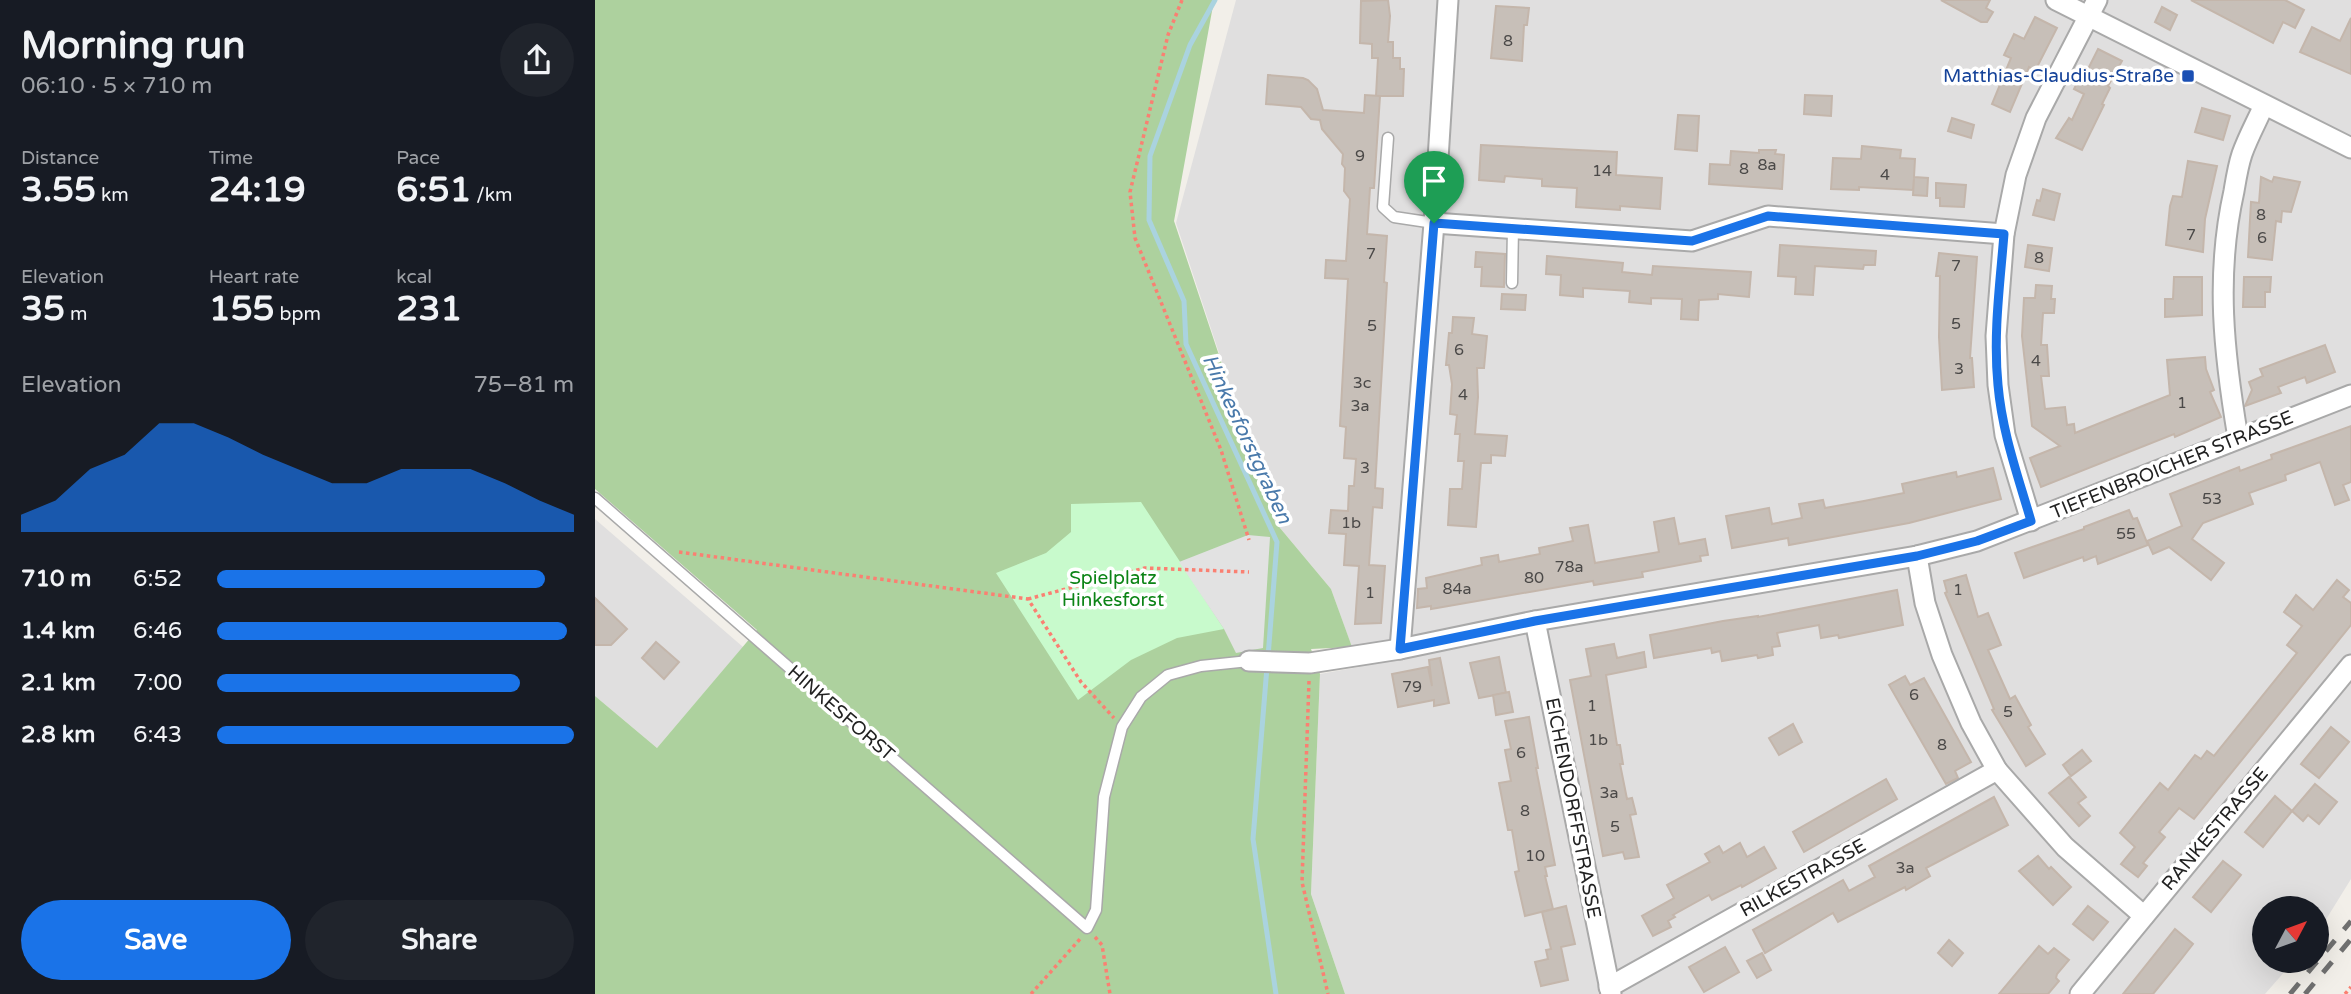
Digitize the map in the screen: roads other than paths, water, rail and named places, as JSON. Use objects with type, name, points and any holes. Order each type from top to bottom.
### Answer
[{"type":"street","points":[[1400,649],[1434,223],[1448,0]]},
{"type":"street","points":[[2056,0],[2092,8],[2264,105],[2351,148]]},
{"type":"street","points":[[2031,521],[2005,435],[1998,386],[1996,336],[2004,234],[2016,175],[2036,118],[2092,8]]},
{"type":"street","points":[[2238,438],[2223,329],[2224,256],[2230,207],[2242,155],[2264,105]]},
{"type":"street","points":[[1434,223],[1692,241],[1768,216],[2004,234]]},
{"type":"street","name":"TIEFENBROICHER STRASSE","points":[[1249,662],[1310,663],[1400,649],[1535,621],[1917,556],[1977,541],[2031,521],[2351,395]]},
{"type":"street","points":[[1917,556],[1925,603],[1942,655],[1971,723],[1997,769],[2065,847],[2144,916]]},
{"type":"street","name":"EICHENDORFFSTRASSE","points":[[1535,621],[1610,990]]},
{"type":"street","name":"RANKESTRASSE","points":[[2080,994],[2351,665]]},
{"type":"street","name":"RILKESTRASSE","points":[[1610,990],[1997,769]]},
{"type":"lane","points":[[1388,138],[1383,207],[1394,217],[1434,223]]},
{"type":"lane","points":[[1512,283],[1513,228]]},
{"type":"lane","name":"HINKESFORST","points":[[595,498],[1087,928],[1096,910],[1104,797],[1122,727],[1141,697],[1168,675],[1201,666],[1249,662]]},
{"type":"waterway","name":"Hinkesforstgraben","points":[[1215,0],[1190,45],[1150,156],[1149,220],[1184,301],[1186,344],[1277,542],[1268,657]]},
{"type":"waterway","name":"Hinkesforstgraben","points":[[1267,667],[1253,839],[1276,994]]},
{"type":"railway","points":[[2290,994],[2351,921]]},
{"type":"railway","points":[[2305,994],[2351,939]]},
{"type":"place","name":"Matthias-Claudius-Straße","points":[[2188,76]]},
{"type":"park label","name":"Spielplatz Hinkesforst","points":[[1113,589]]}]
